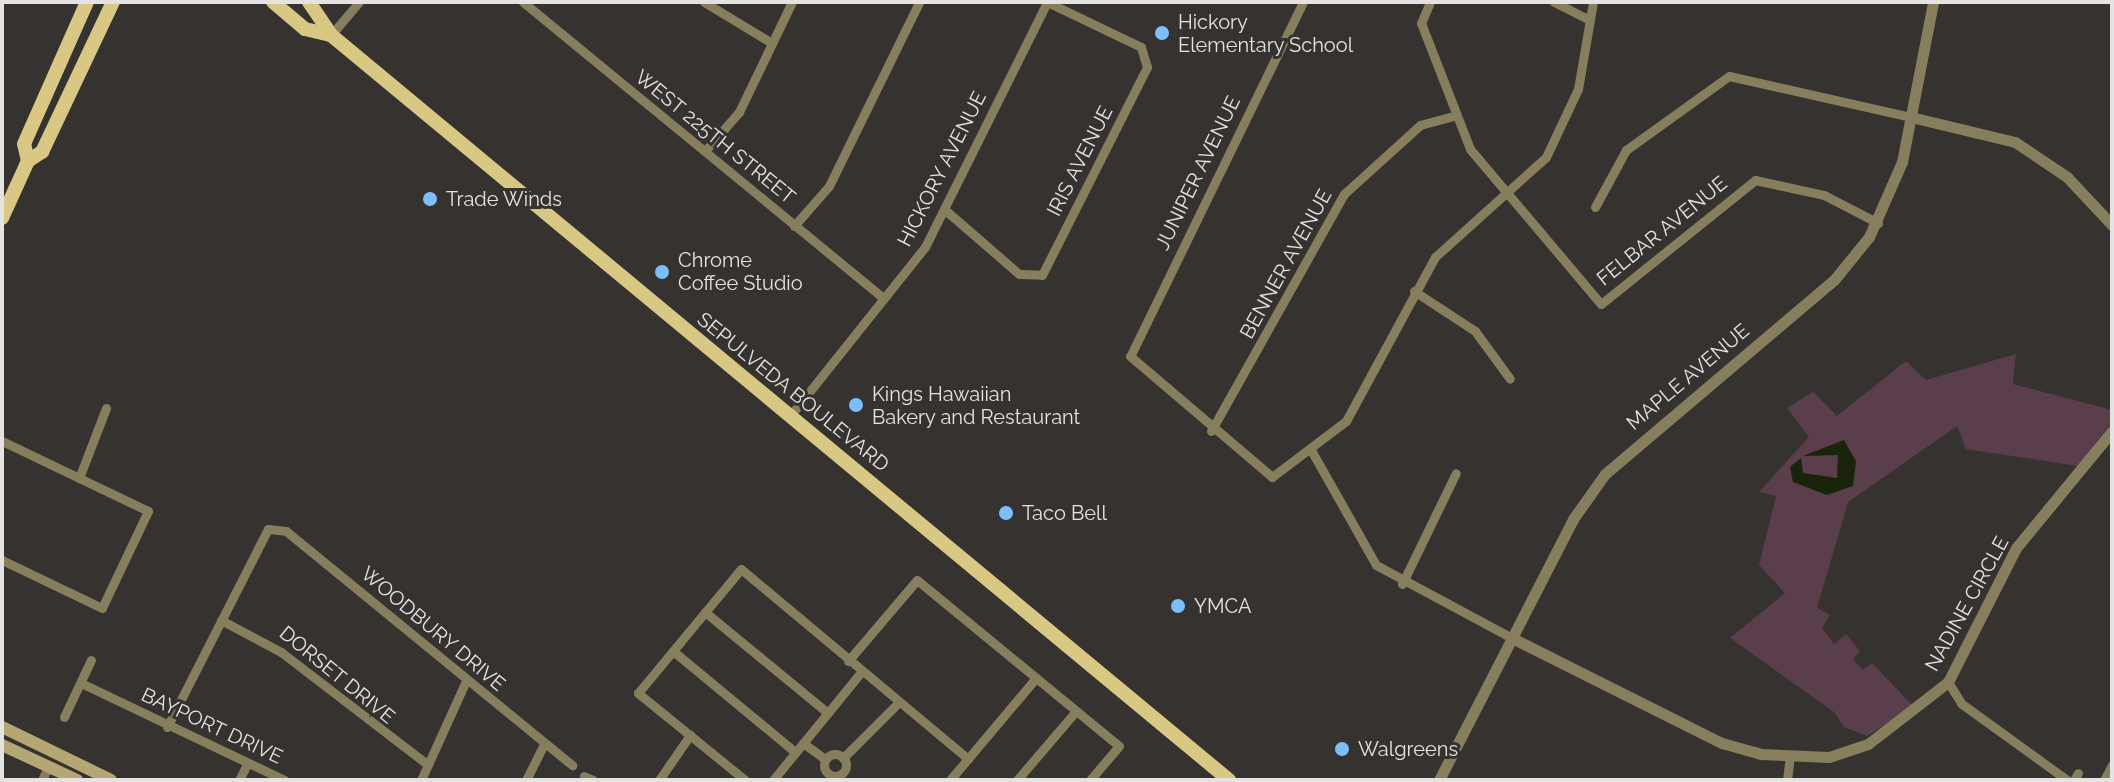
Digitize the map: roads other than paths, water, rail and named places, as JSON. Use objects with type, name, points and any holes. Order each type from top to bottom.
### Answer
[{"type":"main road","points":[[28,161],[24,144],[87,2]]},
{"type":"main road","points":[[2,218],[28,161],[42,152],[113,2]]},
{"type":"main road","name":"SEPULVEDA BOULEVARD","points":[[273,2],[305,29],[331,35]]},
{"type":"main road","name":"SEPULVEDA BOULEVARD","points":[[309,2],[331,35],[1229,780]]},
{"type":"main road","points":[[2,727],[111,780]]},
{"type":"main road","points":[[2,745],[55,773],[77,780]]},
{"type":"main road","points":[[54,753],[55,773]]},
{"type":"street","points":[[331,35],[359,2]]},
{"type":"street","name":"WEST 225TH STREET","points":[[523,2],[884,299]]},
{"type":"street","points":[[704,2],[772,43]]},
{"type":"street","points":[[705,151],[739,112],[792,2]]},
{"type":"street","points":[[794,226],[829,186],[919,2]]},
{"type":"street","name":"IRIS AVENUE","points":[[944,209],[1019,274],[1036,278],[1149,55],[1047,2]]},
{"type":"street","name":"HICKORY AVENUE","points":[[790,416],[884,299],[944,209],[1047,2]]},
{"type":"street","name":"JUNIPER AVENUE","points":[[1211,431],[1130,361],[1303,2]]},
{"type":"street","points":[[1430,2],[1421,23],[1470,149],[1505,192]]},
{"type":"street","points":[[1554,2],[1590,20]]},
{"type":"street","points":[[1211,431],[1272,477],[1311,450],[1355,408],[1414,291],[1435,257],[1546,157],[1565,125],[1593,2]]},
{"type":"street","name":"MAPLE AVENUE","points":[[1439,780],[1573,519],[1605,474],[1834,280],[1878,223],[1911,117],[1933,2]]},
{"type":"street","points":[[1595,207],[1626,150],[1729,76],[2015,142],[2067,177],[2112,225]]},
{"type":"street","name":"BENNER AVENUE","points":[[1211,431],[1344,194],[1420,125],[1457,115]]},
{"type":"street","name":"FELBAR AVENUE","points":[[1505,192],[1601,304],[1755,180],[1824,195],[1878,223]]},
{"type":"street","points":[[1414,291],[1475,331],[1510,379]]},
{"type":"street","points":[[79,478],[106,408]]},
{"type":"street","name":"NADINE CIRCLE","points":[[1514,639],[1722,743],[1790,757],[1829,757],[1868,744],[1948,682],[2016,548],[2112,431]]},
{"type":"street","points":[[2,441],[148,511],[102,608],[2,560]]},
{"type":"street","points":[[1311,450],[1376,565],[1402,584],[1514,639]]},
{"type":"street","points":[[1402,584],[1456,473]]},
{"type":"street","name":"WOODBURY DRIVE","points":[[221,620],[268,529],[286,531],[572,765]]},
{"type":"street","points":[[742,779],[638,693],[741,569],[968,759]]},
{"type":"street","points":[[848,661],[917,580],[1119,746],[1090,780]]},
{"type":"street","points":[[705,612],[828,713]]},
{"type":"street","points":[[167,727],[221,620]]},
{"type":"street","name":"DORSET DRIVE","points":[[221,620],[273,646],[427,764]]},
{"type":"street","points":[[673,651],[795,752]]},
{"type":"street","points":[[64,717],[91,660]]},
{"type":"street","points":[[773,780],[861,672]]},
{"type":"street","points":[[950,780],[1036,678]]},
{"type":"street","points":[[421,780],[466,681]]},
{"type":"street","points":[[1948,682],[1962,704],[2067,780]]},
{"type":"street","name":"BAYPORT DRIVE","points":[[81,683],[167,727],[284,780]]},
{"type":"street","points":[[803,743],[825,759],[843,758],[898,703]]},
{"type":"street","points":[[1017,780],[1076,711]]},
{"type":"street","points":[[659,780],[690,735]]},
{"type":"street","points":[[526,780],[544,744]]},
{"type":"street","points":[[1787,780],[1790,757]]},
{"type":"street","points":[[843,758],[844,772],[854,780]]},
{"type":"street","points":[[825,759],[826,777],[844,772]]},
{"type":"street","points":[[239,780],[247,764]]},
{"type":"street","points":[[2104,780],[2112,765]]},
{"type":"street","points":[[254,780],[260,768]]},
{"type":"street","points":[[42,780],[55,773]]},
{"type":"place","name":"Hickory Elementary School","points":[[1162,33]]},
{"type":"place","name":"Trade Winds","points":[[430,199]]},
{"type":"place","name":"Chrome Coffee Studio","points":[[662,272]]},
{"type":"place","name":"Kings Hawaiian Bakery and Restaurant","points":[[856,405]]},
{"type":"place","name":"Taco Bell","points":[[1006,513]]},
{"type":"place","name":"YMCA","points":[[1178,606]]},
{"type":"place","name":"Walgreens","points":[[1342,749]]}]
